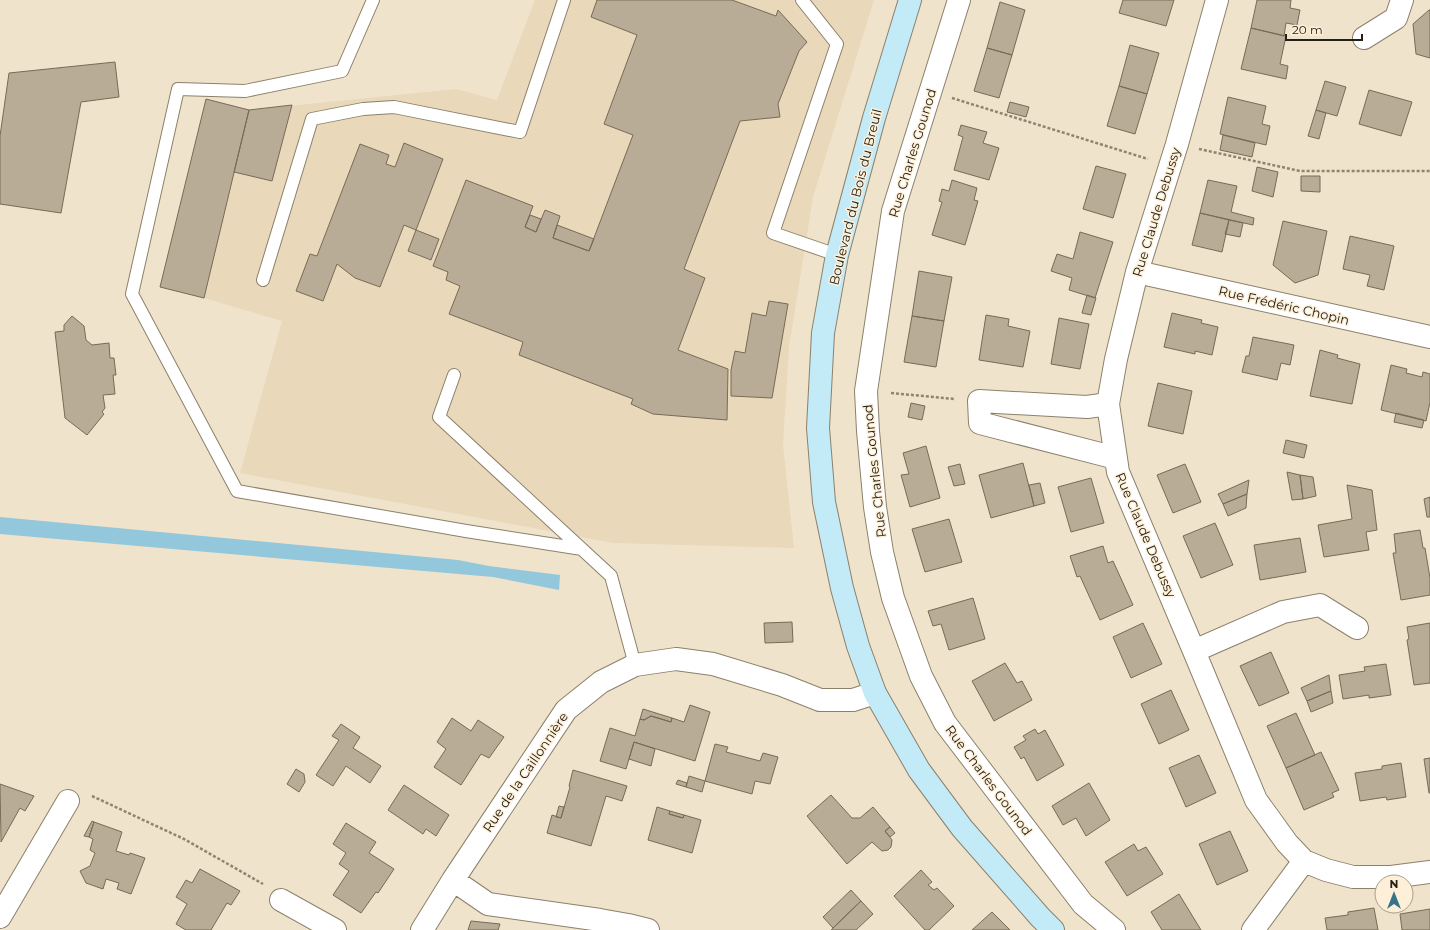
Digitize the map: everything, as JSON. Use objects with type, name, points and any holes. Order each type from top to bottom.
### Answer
[{"type":"main road","name":"Boulevard du Bois du Breuil","points":[[910,0],[874,118],[837,255],[823,333],[818,428],[824,502],[842,588],[858,646],[875,693],[919,770],[962,828],[1040,918],[1053,930]]},
{"type":"street","name":"Rue Charles Gounod","points":[[959,0],[893,211],[866,391],[875,507],[882,552],[893,598],[921,676],[946,723],[1083,904],[1114,930]]},
{"type":"street","name":"Rue Claude Debussy","points":[[1217,0],[1171,166],[1137,272],[1116,358],[1108,404],[1118,472],[1256,800],[1287,843],[1304,860]]},
{"type":"street","points":[[1364,38],[1396,18],[1402,0]]},
{"type":"street","name":"Rue Frédéric Chopin","points":[[1137,272],[1430,337]]},
{"type":"street","points":[[1108,404],[1087,407],[979,401],[980,423],[1116,458]]},
{"type":"street","points":[[1194,651],[1283,612],[1320,605],[1357,628]]},
{"type":"street","name":"Rue de la Caillonnière","points":[[422,930],[453,880],[566,710],[601,682],[636,665],[676,659],[713,664],[820,700],[853,700],[875,693]]},
{"type":"street","points":[[0,917],[68,801]]},
{"type":"street","points":[[1253,930],[1304,860],[1326,870],[1353,877],[1391,877],[1430,872]]},
{"type":"street","points":[[453,880],[488,904],[600,920],[648,930]]},
{"type":"street","points":[[282,900],[335,930]]},
{"type":"lane","points":[[373,0],[342,71],[245,91],[178,88],[132,294],[237,491],[466,531],[582,549]]},
{"type":"lane","points":[[263,280],[312,119],[363,109],[394,107],[520,132],[564,0]]},
{"type":"lane","points":[[802,0],[837,44],[773,233],[837,255]]},
{"type":"lane","points":[[454,375],[439,417],[611,576],[636,665]]},
{"type":"path","points":[[931,91],[1171,166]]},
{"type":"path","points":[[1177,144],[1300,171],[1430,171]]},
{"type":"path","points":[[866,391],[979,401]]},
{"type":"path","points":[[68,801],[75,789],[184,839],[273,890],[282,900]]},
{"type":"shaded area","points":[[535,0],[874,0],[813,197],[789,347],[783,445],[794,548],[613,543],[240,473],[282,321],[204,298],[160,287],[206,99],[249,110],[456,89],[497,100]]},
{"type":"water","points":[[0,517],[458,560],[489,566],[560,575],[559,590],[493,577],[0,534]]},
{"type":"building","points":[[597,0],[732,0],[776,16],[778,10],[807,42],[799,51],[778,104],[780,117],[740,121],[684,269],[705,278],[678,350],[728,369],[727,420],[653,414],[631,404],[633,399],[519,355],[523,342],[449,314],[460,286],[446,280],[448,272],[433,266],[466,180],[533,206],[525,227],[536,232],[545,210],[560,216],[553,238],[589,251],[633,135],[604,124],[637,35],[591,17]]},
{"type":"building","points":[[1123,0],[1174,0],[1166,26],[1119,13]]},
{"type":"building","points":[[1257,0],[1291,0],[1290,8],[1300,10],[1297,25],[1286,23],[1284,36],[1251,28]]},
{"type":"building","points":[[1000,2],[1025,10],[1012,55],[987,48]]},
{"type":"building","points":[[1429,10],[1430,58],[1416,54],[1413,24]]},
{"type":"building","points":[[1251,28],[1286,36],[1280,64],[1288,66],[1286,79],[1241,69]]},
{"type":"building","points":[[1130,45],[1159,53],[1147,94],[1119,86]]},
{"type":"building","points":[[987,48],[1012,55],[999,98],[974,91]]},
{"type":"building","points":[[115,62],[119,97],[81,102],[61,213],[0,204],[0,136],[9,73]]},
{"type":"building","points":[[1325,81],[1346,87],[1337,116],[1316,110]]},
{"type":"building","points":[[1119,86],[1147,94],[1135,134],[1107,126]]},
{"type":"building","points":[[1369,90],[1412,102],[1401,136],[1359,124]]},
{"type":"building","points":[[1228,97],[1266,106],[1262,124],[1270,126],[1266,145],[1220,134]]},
{"type":"building","points":[[206,99],[249,110],[204,298],[160,287]]},
{"type":"building","points":[[1010,102],[1029,107],[1026,117],[1007,112]]},
{"type":"building","points":[[292,105],[272,181],[234,172],[249,110]]},
{"type":"building","points":[[1316,110],[1326,113],[1319,139],[1308,136]]},
{"type":"building","points":[[961,125],[987,132],[983,143],[999,148],[989,180],[954,170],[963,137],[958,135]]},
{"type":"building","points":[[1223,135],[1255,143],[1252,157],[1220,150]]},
{"type":"building","points":[[404,143],[443,159],[416,230],[404,225],[380,287],[355,278],[337,264],[323,301],[296,291],[310,254],[317,256],[360,144],[389,155],[386,164],[395,167]]},
{"type":"building","points":[[1096,166],[1126,174],[1113,218],[1083,209]]},
{"type":"building","points":[[1257,167],[1278,172],[1273,197],[1252,191]]},
{"type":"building","points":[[1301,176],[1320,176],[1320,192],[1301,191]]},
{"type":"building","points":[[952,180],[977,188],[974,200],[978,201],[965,245],[932,235],[942,202],[939,201],[942,189],[949,191]]},
{"type":"building","points":[[1208,180],[1237,186],[1231,212],[1254,218],[1253,225],[1200,213]]},
{"type":"building","points":[[1200,213],[1229,220],[1222,252],[1192,245]]},
{"type":"building","points":[[530,215],[541,219],[536,232],[525,227]]},
{"type":"building","points":[[1229,220],[1243,223],[1240,237],[1225,234]]},
{"type":"building","points":[[1283,221],[1327,231],[1318,275],[1295,283],[1273,265]]},
{"type":"building","points":[[557,225],[594,239],[589,251],[553,238]]},
{"type":"building","points":[[416,230],[439,239],[431,260],[408,251]]},
{"type":"building","points":[[1080,232],[1113,242],[1095,298],[1069,290],[1072,278],[1051,271],[1057,254],[1073,259]]},
{"type":"building","points":[[1350,236],[1394,246],[1384,290],[1367,286],[1370,275],[1343,269]]},
{"type":"building","points":[[919,271],[952,277],[944,321],[912,316]]},
{"type":"building","points":[[1087,295],[1096,298],[1091,315],[1082,313]]},
{"type":"building","points":[[769,301],[788,304],[772,398],[731,396],[731,370],[735,351],[745,353],[752,313],[766,316]]},
{"type":"building","points":[[1172,313],[1202,320],[1201,323],[1218,327],[1212,355],[1195,351],[1195,354],[1164,347]]},
{"type":"building","points":[[986,315],[1009,319],[1008,326],[1030,331],[1023,367],[979,360]]},
{"type":"building","points":[[72,316],[84,326],[86,340],[92,345],[109,343],[110,358],[114,358],[116,375],[113,375],[115,394],[103,395],[105,408],[102,412],[104,414],[87,435],[65,418],[55,332],[64,331],[64,325]]},
{"type":"building","points":[[912,316],[944,321],[936,367],[904,362]]},
{"type":"building","points":[[1059,318],[1089,324],[1080,369],[1051,364]]},
{"type":"building","points":[[1253,337],[1294,345],[1290,365],[1281,363],[1277,380],[1242,372],[1246,356],[1249,356]]},
{"type":"building","points":[[1320,350],[1338,355],[1337,358],[1360,364],[1352,404],[1310,396]]},
{"type":"building","points":[[1391,365],[1407,369],[1406,373],[1422,377],[1423,372],[1430,374],[1430,402],[1426,421],[1381,410]]},
{"type":"building","points":[[1158,383],[1192,391],[1183,434],[1148,426]]},
{"type":"building","points":[[911,403],[925,406],[922,420],[908,417]]},
{"type":"building","points":[[1396,413],[1424,420],[1422,428],[1394,422]]},
{"type":"building","points":[[1286,440],[1307,445],[1304,458],[1283,453]]},
{"type":"building","points":[[926,446],[940,498],[910,507],[901,475],[909,474],[903,453]]},
{"type":"building","points":[[1023,463],[1034,506],[991,518],[979,475]]},
{"type":"building","points":[[960,464],[965,484],[954,486],[948,467]]},
{"type":"building","points":[[1185,464],[1201,502],[1173,513],[1157,475]]},
{"type":"building","points":[[1287,472],[1300,475],[1303,499],[1292,500]]},
{"type":"building","points":[[1300,475],[1313,477],[1316,496],[1303,499]]},
{"type":"building","points":[[1091,478],[1104,523],[1071,532],[1058,487]]},
{"type":"building","points":[[1249,480],[1247,494],[1223,504],[1218,494]]},
{"type":"building","points":[[1040,483],[1045,503],[1034,506],[1029,485]]},
{"type":"building","points":[[1347,485],[1372,490],[1377,530],[1366,532],[1369,550],[1324,557],[1318,525],[1352,519]]},
{"type":"building","points":[[1247,494],[1246,508],[1228,516],[1223,504]]},
{"type":"building","points":[[1430,497],[1430,517],[1427,517],[1424,499]]},
{"type":"building","points":[[949,519],[962,562],[925,572],[912,529]]},
{"type":"building","points":[[1215,523],[1233,565],[1201,578],[1183,536]]},
{"type":"building","points":[[1420,530],[1423,548],[1425,548],[1430,578],[1430,595],[1401,600],[1393,553],[1396,553],[1394,534]]},
{"type":"building","points":[[1300,538],[1306,572],[1260,580],[1254,545]]},
{"type":"building","points":[[1103,546],[1108,563],[1113,561],[1133,605],[1100,620],[1080,576],[1077,577],[1070,556]]},
{"type":"building","points":[[973,598],[985,639],[949,650],[941,624],[933,626],[928,611]]},
{"type":"building","points":[[792,622],[793,642],[765,643],[764,623]]},
{"type":"building","points":[[1143,623],[1162,664],[1131,678],[1113,637]]},
{"type":"building","points":[[1430,623],[1430,683],[1414,685],[1407,640],[1409,639],[1407,627]]},
{"type":"building","points":[[1271,652],[1289,693],[1259,706],[1240,666]]},
{"type":"building","points":[[1005,663],[1017,683],[1022,681],[1032,700],[994,721],[972,681]]},
{"type":"building","points":[[1386,664],[1391,695],[1369,698],[1369,695],[1343,699],[1339,675],[1365,671],[1364,667]]},
{"type":"building","points":[[1329,675],[1331,691],[1307,701],[1301,688]]},
{"type":"building","points":[[1171,690],[1189,730],[1159,744],[1141,704]]},
{"type":"building","points":[[1331,691],[1333,703],[1311,712],[1307,701]]},
{"type":"building","points":[[690,705],[710,712],[695,761],[634,742],[626,769],[600,761],[610,728],[635,736],[640,719],[644,720],[651,716],[671,722],[672,718],[684,722]]},
{"type":"building","points":[[643,709],[672,718],[671,722],[651,716],[644,720],[640,719]]},
{"type":"building","points":[[1296,713],[1315,755],[1286,768],[1267,726]]},
{"type":"building","points":[[452,718],[471,731],[478,720],[504,737],[489,758],[481,754],[461,785],[434,767],[446,749],[437,742]]},
{"type":"building","points":[[341,724],[360,737],[353,748],[381,766],[370,783],[346,766],[333,786],[316,775],[339,740],[332,736]]},
{"type":"building","points":[[1035,729],[1038,734],[1045,730],[1064,765],[1037,781],[1024,757],[1021,759],[1014,747],[1026,740],[1023,736]]},
{"type":"building","points":[[634,742],[655,749],[651,766],[629,759]]},
{"type":"building","points":[[715,744],[728,747],[726,752],[760,761],[763,753],[778,757],[770,784],[755,781],[752,794],[705,781]]},
{"type":"building","points":[[1321,752],[1339,790],[1332,793],[1334,797],[1304,810],[1286,768]]},
{"type":"building","points":[[1199,755],[1216,793],[1186,807],[1169,768]]},
{"type":"building","points":[[1430,758],[1430,793],[1429,793],[1424,759]]},
{"type":"building","points":[[1401,763],[1406,797],[1387,800],[1386,797],[1360,801],[1355,773],[1382,769],[1382,766]]},
{"type":"building","points":[[296,769],[304,774],[305,782],[299,792],[287,784]]},
{"type":"building","points":[[573,770],[627,786],[622,801],[606,796],[591,846],[547,833],[552,815],[561,818],[570,787]]},
{"type":"building","points":[[689,776],[705,781],[702,792],[686,787]]},
{"type":"building","points":[[678,780],[687,783],[686,787],[676,784]]},
{"type":"building","points":[[1089,783],[1110,820],[1086,836],[1076,818],[1063,825],[1052,806]]},
{"type":"building","points":[[0,784],[34,796],[25,811],[20,808],[1,842]]},
{"type":"building","points":[[404,785],[449,815],[436,836],[426,829],[423,834],[388,810]]},
{"type":"building","points":[[831,795],[852,818],[860,818],[873,807],[890,827],[885,831],[892,840],[891,847],[888,850],[882,851],[872,842],[847,864],[807,816]]},
{"type":"building","points":[[559,806],[564,807],[561,818],[556,817]]},
{"type":"building","points":[[657,807],[670,811],[669,814],[683,818],[684,815],[701,820],[692,853],[648,840]]},
{"type":"building","points":[[670,811],[684,815],[683,818],[669,814]]},
{"type":"building","points":[[92,821],[94,822],[89,837],[84,836]]},
{"type":"building","points":[[94,822],[122,832],[116,851],[129,855],[130,853],[145,858],[131,894],[117,889],[119,883],[106,879],[103,889],[86,883],[80,871],[90,866],[95,853],[90,850],[93,839],[89,837]]},
{"type":"building","points":[[346,823],[376,842],[369,853],[394,869],[378,893],[376,892],[361,913],[333,895],[349,871],[339,864],[346,853],[333,844]]},
{"type":"building","points":[[890,827],[895,833],[890,837],[885,831]]},
{"type":"building","points":[[1230,831],[1248,871],[1217,885],[1199,844]]},
{"type":"building","points":[[1134,844],[1138,851],[1146,847],[1163,874],[1127,896],[1105,862]]},
{"type":"building","points":[[200,869],[240,891],[231,905],[227,903],[211,930],[186,930],[176,924],[187,904],[176,897],[186,880],[192,883]]},
{"type":"building","points":[[921,870],[932,882],[928,885],[934,890],[937,888],[954,906],[929,930],[925,930],[894,896]]},
{"type":"building","points":[[851,890],[861,901],[833,928],[823,917]]},
{"type":"building","points":[[1179,894],[1201,930],[1162,930],[1151,912]]},
{"type":"building","points":[[861,901],[873,914],[856,930],[831,930]]},
{"type":"building","points":[[1374,908],[1378,930],[1327,930],[1325,918],[1348,915],[1348,912]]},
{"type":"building","points":[[1430,909],[1430,930],[1402,930],[1400,914],[1414,914],[1414,912]]},
{"type":"building","points":[[992,912],[1010,930],[972,930]]},
{"type":"building","points":[[471,921],[500,924],[498,930],[468,930]]}]
